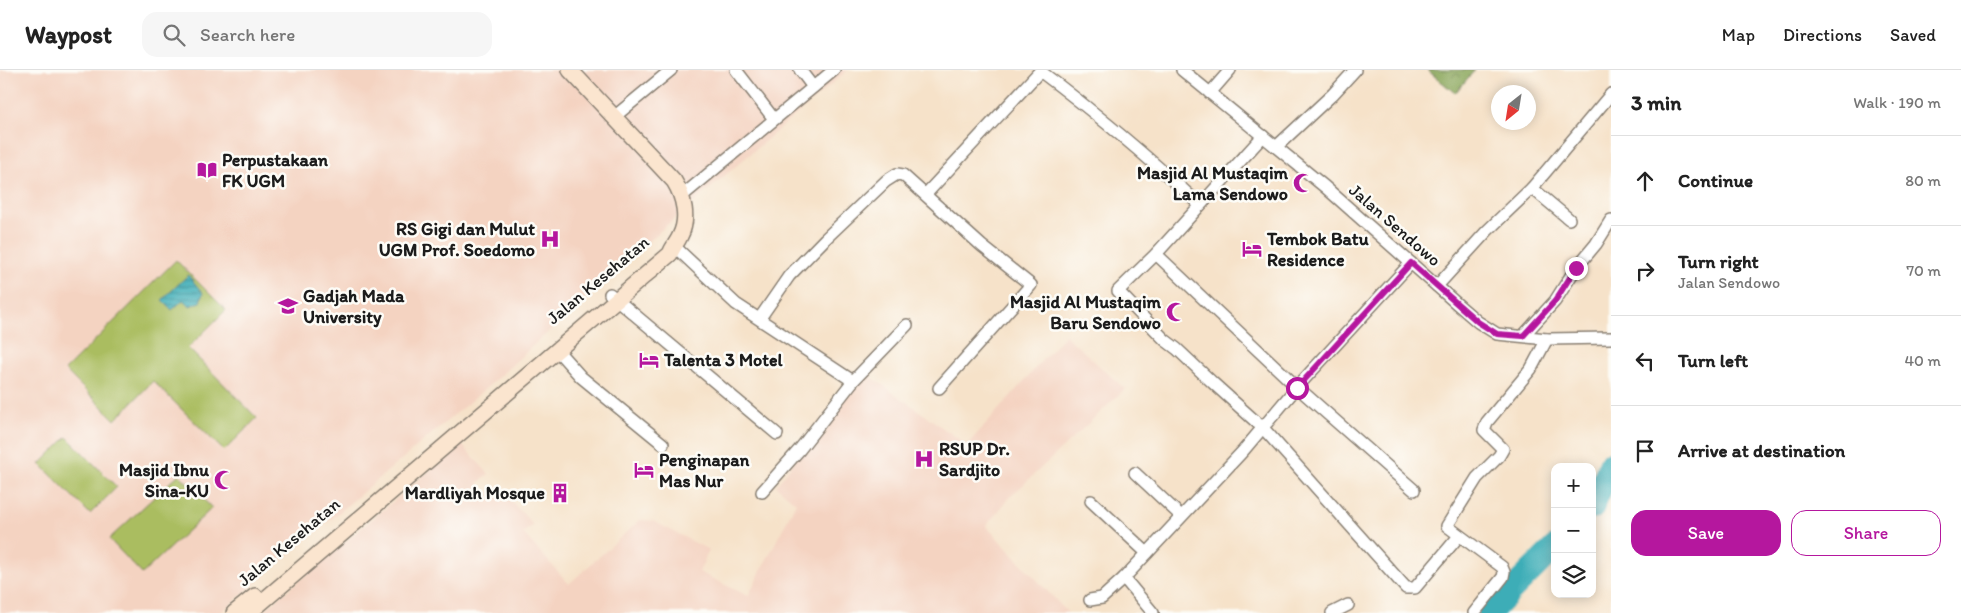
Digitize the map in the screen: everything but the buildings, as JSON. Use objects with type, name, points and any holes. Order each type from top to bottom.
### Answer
[{"type":"street","points":[[570,70],[674,182],[682,196],[834,70]]},
{"type":"street","points":[[614,117],[671,70]]},
{"type":"street","points":[[736,70],[774,119]]},
{"type":"street","points":[[800,70],[813,87]]},
{"type":"street","points":[[926,194],[1040,70],[1142,151],[1200,205]]},
{"type":"street","name":"Jalan Sendowo","points":[[1182,70],[1276,146],[1478,322],[1497,334],[1547,339],[1611,338]]},
{"type":"street","points":[[1210,93],[1230,70]]},
{"type":"street","points":[[1276,146],[1333,94],[1355,70]]},
{"type":"street","points":[[1437,286],[1487,231],[1532,188],[1611,94]]},
{"type":"street","points":[[1263,136],[1156,254],[1118,292],[1165,340],[1178,349],[1213,384],[1263,428],[1406,588],[1415,588],[1459,536]]},
{"type":"street","points":[[760,318],[790,276],[819,245],[892,176],[897,174],[903,175],[982,246],[1031,285],[939,388]]},
{"type":"street","points":[[1532,188],[1569,219]]},
{"type":"street","name":"Jalan Kesehatan","points":[[234,613],[321,545],[613,297],[670,254],[673,245],[680,237],[684,225],[682,196]]},
{"type":"street","points":[[1523,336],[1555,301],[1611,220]]},
{"type":"street","points":[[673,245],[736,304],[853,381]]},
{"type":"street","points":[[1156,254],[1297,388],[1414,490]]},
{"type":"street","points":[[1090,600],[1102,598],[1124,578],[1263,428],[1411,263]]},
{"type":"street","points":[[613,297],[777,434]]},
{"type":"street","name":"Jalan Kesehatan","points":[[493,399],[557,350],[588,318]]},
{"type":"street","points":[[762,492],[800,449],[853,381],[907,325]]},
{"type":"street","points":[[1474,613],[1503,577],[1504,572],[1502,567],[1447,526],[1477,478],[1500,456],[1504,449],[1484,430],[1487,422],[1531,369],[1547,339]]},
{"type":"street","points":[[557,350],[581,377],[663,444]]},
{"type":"street","points":[[1135,473],[1181,516]]},
{"type":"street","points":[[1091,501],[1147,553]]},
{"type":"street","name":"Jalan Kesehatan","points":[[249,613],[321,545]]},
{"type":"street","points":[[1124,578],[1153,613]]},
{"type":"street","points":[[1332,613],[1348,605]]},
{"type":"shaded area","name":"Gadjah Mada University","points":[[0,70],[848,70],[660,231],[493,382],[220,613],[0,613]]},
{"type":"shaded area","name":"RSUP Dr. Sardjito","points":[[1065,335],[1125,389],[1010,497],[986,526],[1068,613],[261,613],[461,444],[489,474],[478,483],[487,494],[498,486],[533,525],[523,533],[569,584],[640,520],[653,521],[709,550],[699,572],[748,596],[796,503],[776,486],[851,385],[867,374],[967,445]]},
{"type":"green space","points":[[1427,70],[1475,70],[1455,93]]},
{"type":"green space","points":[[176,260],[226,310],[188,348],[257,418],[224,451],[153,381],[115,420],[65,370]]},
{"type":"green space","points":[[67,437],[117,487],[90,514],[40,464]]},
{"type":"green space","points":[[179,474],[212,508],[142,574],[109,539]]},
{"type":"water","points":[[188,275],[203,293],[200,302],[190,306],[183,300],[172,310],[162,300]]},
{"type":"waterway","points":[[1596,499],[1611,463]]},
{"type":"waterway","points":[[1489,613],[1551,551]]},
{"type":"place","name":"Perpustakaan FK UGM","points":[[207,170]]},
{"type":"place","name":"Masjid Al Mustaqim Lama Sendowo","points":[[1303,183]]},
{"type":"place","name":"RS Gigi dan Mulut UGM Prof. Soedomo","points":[[550,239]]},
{"type":"place","name":"Tembok Batu Residence","points":[[1252,249]]},
{"type":"place","name":"Gadjah Mada University","points":[[288,306]]},
{"type":"place","name":"Masjid Al Mustaqim Baru Sendowo","points":[[1176,312]]},
{"type":"place","name":"Talenta 3 Motel","points":[[649,360]]},
{"type":"place","name":"RSUP Dr. Sardjito","points":[[924,459]]},
{"type":"place","name":"Penginapan Mas Nur","points":[[644,470]]},
{"type":"place","name":"Masjid Ibnu Sina-KU","points":[[224,480]]},
{"type":"place","name":"Mardliyah Mosque","points":[[560,493]]},
{"type":"route","points":[[1297,388],[1411,263],[1478,322],[1497,334],[1523,336],[1555,301],[1576,268]]}]
